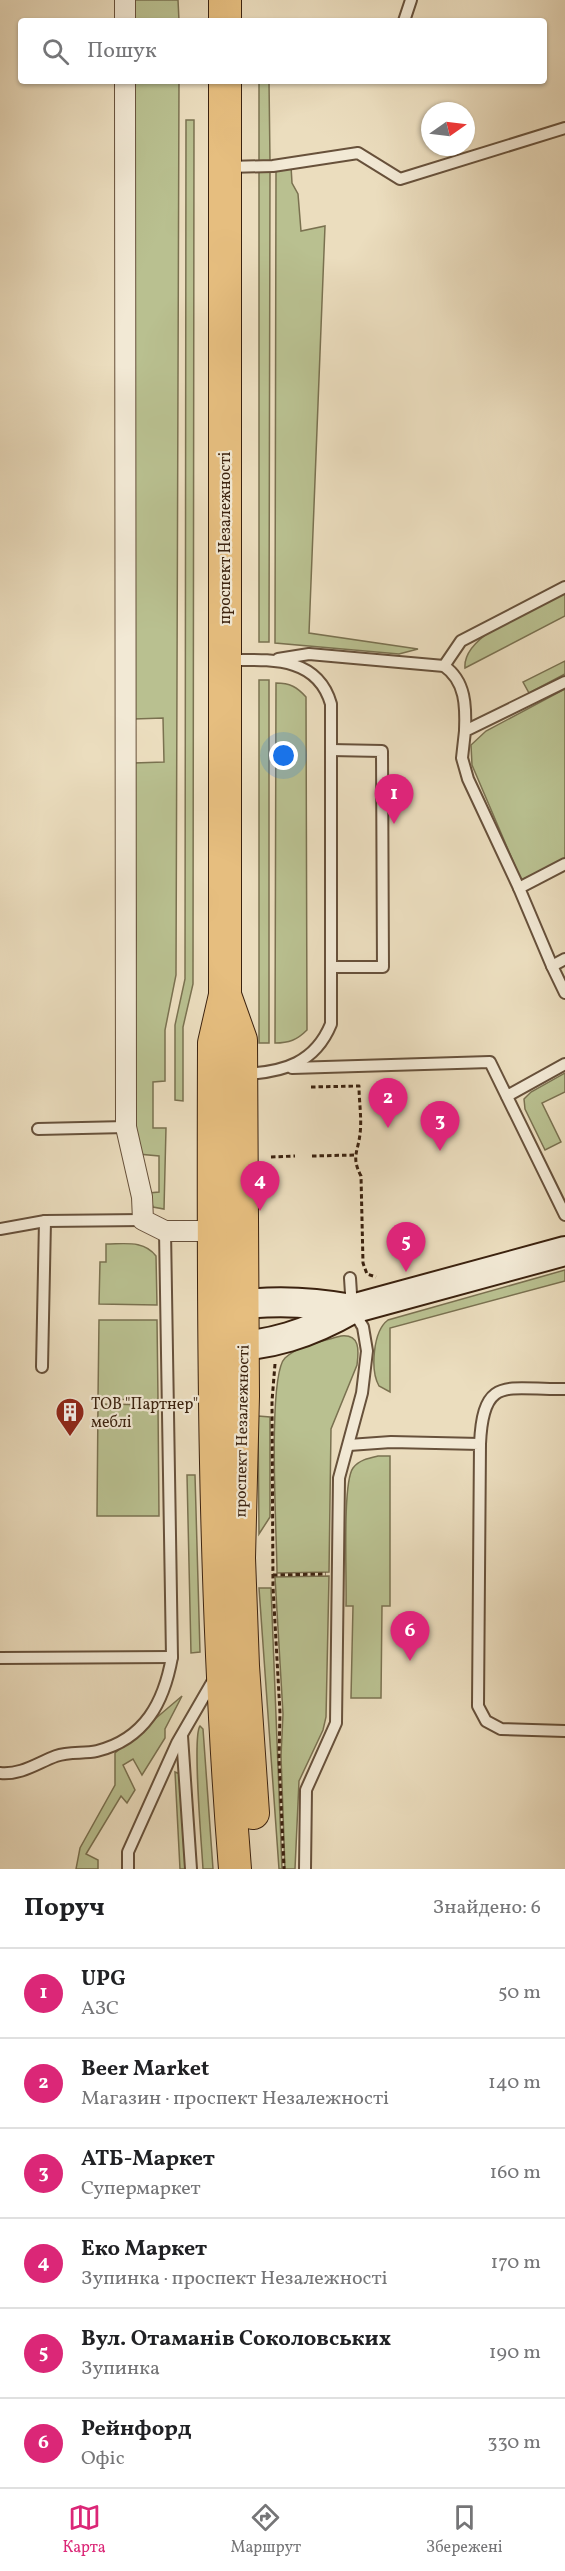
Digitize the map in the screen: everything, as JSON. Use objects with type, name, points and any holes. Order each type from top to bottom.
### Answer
[{"type":"main road","points":[[225,0],[225,18]]},
{"type":"main road","name":"проспект Незалежності","points":[[225,84],[225,995],[214,1043],[213,1231],[228,1307]]},
{"type":"main road","name":"проспект Незалежності","points":[[225,995],[241,1040],[242,1074],[228,1307],[220,1668],[235,1869]]},
{"type":"main road","name":"проспект Незалежності","points":[[228,1347],[243,1677],[257,1869]]},
{"type":"street","points":[[125,18],[126,0]]},
{"type":"street","points":[[125,84],[126,1127],[142,1197],[143,1220],[165,1231],[213,1231]]},
{"type":"street","points":[[228,1347],[275,1343],[312,1330],[352,1309],[565,1251]]},
{"type":"street","points":[[228,1307],[318,1303],[352,1309]]},
{"type":"lane","points":[[405,18],[411,0]]},
{"type":"lane","points":[[224,167],[273,166],[358,153],[400,179],[565,128]]},
{"type":"lane","points":[[444,666],[461,641],[565,587]]},
{"type":"lane","points":[[224,660],[272,660],[309,654],[444,666],[456,675],[464,695],[466,709],[462,758],[468,779],[565,993]]},
{"type":"lane","points":[[242,1074],[270,1073],[305,1058],[323,1044],[331,1024],[331,704],[327,690],[316,677],[300,666],[272,660]]},
{"type":"lane","points":[[465,731],[565,682]]},
{"type":"lane","points":[[331,750],[382,751],[383,943],[383,967],[331,967]]},
{"type":"lane","points":[[519,888],[565,864]]},
{"type":"lane","points":[[552,966],[565,960]]},
{"type":"lane","points":[[286,1068],[490,1062],[507,1096],[520,1133],[565,1215]]},
{"type":"lane","points":[[507,1096],[565,1064]]},
{"type":"lane","points":[[38,1129],[126,1127]]},
{"type":"lane","points":[[0,1229],[45,1221],[143,1220]]},
{"type":"lane","points":[[42,1367],[45,1221]]},
{"type":"lane","points":[[0,1773],[26,1771],[58,1755],[97,1751],[124,1742],[152,1717],[169,1673],[172,1657],[165,1231]]},
{"type":"lane","points":[[305,1869],[306,1790],[336,1723],[339,1478],[362,1393],[367,1351],[363,1327],[352,1309],[350,1278]]},
{"type":"lane","points":[[565,1389],[499,1390],[489,1399],[481,1414],[478,1706],[486,1721],[501,1729],[565,1731]]},
{"type":"lane","points":[[349,1445],[391,1442],[480,1444]]},
{"type":"lane","points":[[0,1658],[172,1657]]},
{"type":"lane","points":[[128,1869],[128,1852],[182,1736],[220,1668]]},
{"type":"lane","points":[[182,1736],[191,1869]]},
{"type":"path","points":[[311,1087],[359,1086],[360,1136],[356,1166],[361,1176],[363,1263],[367,1274],[376,1276]]},
{"type":"path","points":[[312,1156],[356,1155]]},
{"type":"path","points":[[271,1157],[295,1156]]},
{"type":"path","points":[[280,1357],[275,1364],[272,1401],[273,1575],[284,1869]]},
{"type":"path","points":[[273,1575],[338,1574]]},
{"type":"green space","points":[[132,0],[178,0],[179,18],[132,18]]},
{"type":"green space","points":[[132,84],[179,84],[176,975],[165,1030],[165,1081],[153,1082],[153,1128],[166,1128],[164,1209],[153,1207],[149,1193],[159,1192],[159,1156],[138,1154],[133,1085],[136,935],[134,763],[164,762],[163,718],[134,719]]},
{"type":"green space","points":[[259,84],[269,84],[270,162],[259,161]]},
{"type":"green space","points":[[186,120],[194,120],[193,984],[183,1027],[183,1101],[175,1100],[175,1025],[185,979]]},
{"type":"green space","points":[[291,166],[292,183],[298,194],[301,231],[325,226],[309,633],[418,649],[399,654],[275,643],[276,171]]},
{"type":"green space","points":[[259,171],[270,171],[269,642],[259,642]]},
{"type":"green space","points":[[565,593],[565,616],[465,668],[467,655],[488,633]]},
{"type":"green space","points":[[565,661],[565,674],[529,693],[523,682]]},
{"type":"green space","points":[[259,680],[269,680],[269,1043],[259,1043]]},
{"type":"green space","points":[[276,683],[293,686],[306,697],[307,1030],[292,1040],[275,1043]]},
{"type":"green space","points":[[565,689],[565,860],[521,880],[472,765],[471,745],[486,731]]},
{"type":"green space","points":[[565,1073],[565,1092],[542,1103],[561,1142],[545,1150],[525,1109],[524,1099],[531,1092]]},
{"type":"green space","points":[[106,1244],[140,1245],[156,1256],[157,1305],[99,1304],[100,1262],[106,1262]]},
{"type":"green space","points":[[565,1270],[565,1281],[390,1328],[390,1392],[379,1386],[374,1370],[374,1351],[379,1333],[388,1320]]},
{"type":"green space","points":[[99,1320],[157,1320],[158,1400],[98,1399]]},
{"type":"green space","points":[[341,1336],[355,1340],[358,1354],[357,1365],[331,1429],[329,1572],[277,1573],[275,1425],[279,1371],[285,1358],[297,1350]]},
{"type":"green space","points":[[98,1404],[158,1405],[159,1516],[97,1516]]},
{"type":"green space","points":[[258,1416],[270,1417],[270,1517],[259,1534]]},
{"type":"green space","points":[[378,1456],[390,1456],[390,1606],[382,1606],[381,1698],[351,1698],[353,1606],[346,1606],[347,1492],[355,1465]]},
{"type":"green space","points":[[187,1475],[195,1475],[200,1652],[191,1653]]},
{"type":"green space","points":[[329,1576],[326,1717],[323,1730],[299,1781],[295,1869],[285,1869],[281,1756],[283,1714],[275,1577]]},
{"type":"green space","points":[[259,1588],[271,1588],[282,1869],[279,1869]]},
{"type":"green space","points":[[182,1696],[165,1729],[165,1738],[142,1775],[133,1759],[123,1765],[135,1790],[127,1803],[121,1796],[86,1854],[98,1860],[98,1869],[76,1869],[80,1848],[115,1785],[115,1753]]},
{"type":"green space","points":[[200,1726],[203,1729],[213,1869],[203,1869],[197,1770]]},
{"type":"green space","points":[[175,1772],[180,1774],[186,1869],[180,1869]]},
{"type":"place","name":"UPG","points":[[394,824]]},
{"type":"place","name":"Beer Market","points":[[388,1128]]},
{"type":"place","name":"АТБ-Маркет","points":[[440,1151]]},
{"type":"place","name":"Еко Маркет","points":[[260,1211]]},
{"type":"place","name":"Вул. Отаманів Соколовських","points":[[406,1272]]},
{"type":"place","name":"ТОВ \"Партнер\" меблі","points":[[70,1438]]},
{"type":"place","name":"Рейнфорд","points":[[410,1661]]}]
